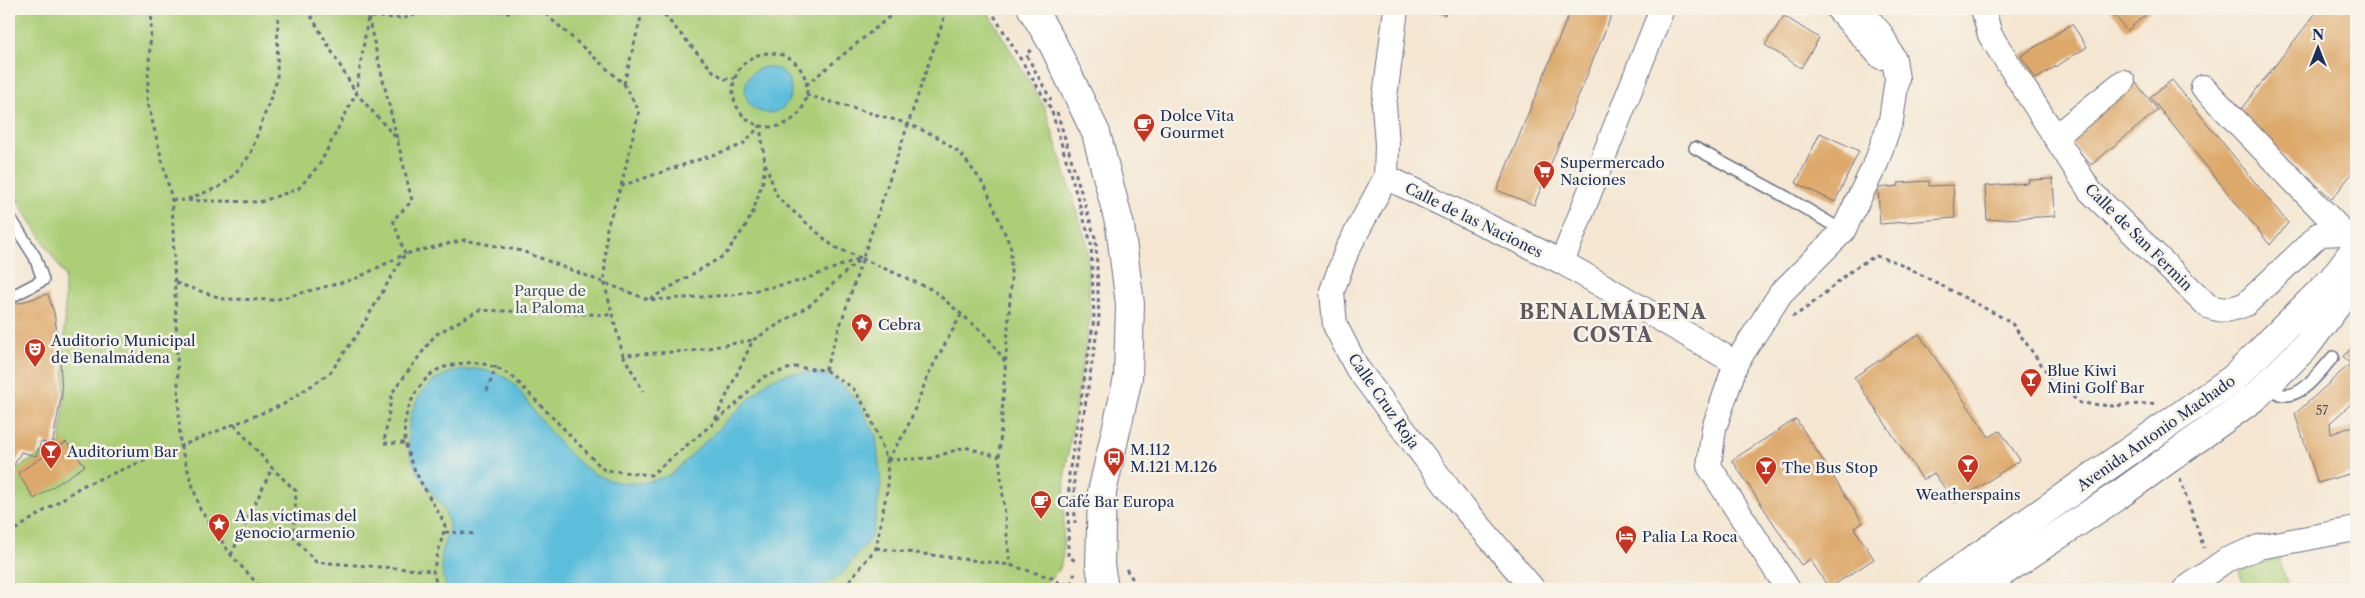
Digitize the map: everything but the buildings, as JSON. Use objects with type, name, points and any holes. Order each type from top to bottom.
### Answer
[{"type":"main road","points":[[1032,9],[1053,44],[1096,133],[1120,226],[1128,284],[1130,304],[1128,378],[1102,492],[1084,558],[1104,589]]},
{"type":"main road","name":"Avenida Antonio Machado","points":[[1932,589],[2234,378],[2332,280],[2352,241]]},
{"type":"main road","name":"Avenida Antonio Machado","points":[[1978,589],[2120,494],[2255,397],[2307,344],[2356,279]]},
{"type":"street","name":"Calle Cruz Roja","points":[[1396,9],[1384,105],[1387,145],[1386,177],[1347,250],[1332,291],[1335,325],[1358,368],[1454,496],[1526,587]]},
{"type":"street","name":"Calle de las Naciones","points":[[1562,262],[1662,9]]},
{"type":"street","points":[[1838,9],[1879,57],[1894,59]]},
{"type":"street","points":[[1788,589],[1709,466],[1714,428],[1736,364],[1781,293],[1843,231],[1876,163],[1891,120],[1897,79],[1894,59],[1881,34],[1860,9]]},
{"type":"street","name":"Calle de San Fermin","points":[[1983,9],[1990,35],[2090,191],[2208,306],[2219,311],[2231,310],[2246,304],[2320,234],[2352,241]]},
{"type":"street","points":[[2055,137],[2123,82]]},
{"type":"street","points":[[2203,87],[2352,241]]},
{"type":"street","name":"Calle de las Naciones","points":[[1386,177],[1562,262],[1736,364]]},
{"type":"street","points":[[2185,589],[2226,560],[2259,547],[2356,529]]},
{"type":"lane","points":[[1695,148],[1786,197],[1843,231]]},
{"type":"lane","points":[[9,216],[34,258],[43,280],[9,298]]},
{"type":"lane","points":[[2267,385],[2282,394],[2294,393],[2303,389],[2334,357]]},
{"type":"path","points":[[152,9],[146,100],[172,200],[180,445],[200,509],[231,555],[262,589]]},
{"type":"path","points":[[172,200],[189,199],[219,187],[232,178],[250,155],[277,80],[278,9]]},
{"type":"path","points":[[307,9],[356,94],[399,142]]},
{"type":"path","points":[[365,9],[412,200],[393,220],[405,254]]},
{"type":"path","points":[[368,17],[404,18],[440,9]]},
{"type":"path","points":[[474,9],[509,12],[533,9]]},
{"type":"path","points":[[540,9],[624,84],[639,111],[621,186],[606,227],[604,282],[623,355],[643,391]]},
{"type":"path","points":[[624,84],[642,9]]},
{"type":"path","points":[[659,9],[713,71],[725,79],[735,78]]},
{"type":"path","points":[[806,85],[899,9]]},
{"type":"path","points":[[825,370],[906,123],[947,9]]},
{"type":"path","points":[[990,9],[1051,109],[1091,243],[1094,319],[1069,474],[1068,556],[1114,558],[1121,563],[1132,578],[1135,589]]},
{"type":"path","points":[[172,200],[260,202],[298,189],[320,164],[356,94],[368,17]]},
{"type":"path","points":[[1034,48],[1026,54],[1057,110],[1096,241],[1099,319],[1074,475],[1076,533]]},
{"type":"path","points":[[761,54],[785,57],[795,64],[803,74],[806,85],[806,94],[801,109],[791,121],[781,126],[760,126],[749,121],[734,102],[735,78],[741,67],[750,59],[761,54]]},
{"type":"path","points":[[806,94],[906,123],[936,136],[961,154],[985,186],[1000,220],[1011,248],[1006,364],[999,457],[1010,565]]},
{"type":"path","points":[[621,186],[742,145],[760,126]]},
{"type":"path","points":[[760,126],[765,163],[778,198],[834,247],[933,290],[986,336],[1006,364]]},
{"type":"path","points":[[649,300],[725,255],[753,212],[763,180],[765,163]]},
{"type":"path","points":[[176,283],[224,299],[274,300],[355,279],[405,254],[464,240],[522,251],[649,300],[733,295],[800,282],[861,258]]},
{"type":"path","points":[[9,534],[82,486],[284,404],[330,373],[358,333],[405,254]]},
{"type":"path","points":[[1762,322],[1785,322],[1805,310],[1850,270],[1876,256],[1899,262],[2011,322],[2051,378],[2080,403],[2112,406],[2158,403]]},
{"type":"path","points":[[623,355],[691,351],[754,340],[810,305],[861,258]]},
{"type":"path","points":[[404,443],[384,443],[392,393],[435,335],[479,310],[612,315]]},
{"type":"path","points":[[887,460],[906,430],[929,373],[961,315]]},
{"type":"path","points":[[714,423],[754,340]]},
{"type":"path","points":[[438,589],[433,571],[445,524],[410,463],[404,443],[407,407],[421,384],[441,368],[466,361],[496,366],[513,377],[604,470],[651,475],[714,423],[763,377],[794,366],[825,370],[853,388],[868,411],[887,460],[888,485],[876,548],[849,581],[837,589]]},
{"type":"path","points":[[487,391],[496,366]]},
{"type":"path","points":[[234,424],[272,468],[296,490],[294,538],[316,562],[433,571]]},
{"type":"path","points":[[887,460],[932,458],[966,448],[999,457]]},
{"type":"path","points":[[2172,457],[2212,570]]},
{"type":"path","points":[[231,555],[272,468]]},
{"type":"path","points":[[444,532],[475,534]]},
{"type":"path","points":[[876,548],[1010,565],[1052,578],[1056,582],[1071,584],[1076,589]]},
{"type":"path","points":[[1071,584],[1084,558]]},
{"type":"green space","name":"Parque de la Paloma","points":[[9,9],[986,9],[1045,108],[1087,243],[1090,318],[1065,473],[1063,554],[1060,568],[1052,578],[1036,589],[20,589],[9,569],[9,473],[60,443],[64,403],[65,276],[9,187]]},
{"type":"green space","points":[[2279,558],[2289,589],[2245,589],[2239,571]]},
{"type":"water","points":[[768,67],[781,71],[787,77],[791,90],[787,103],[781,109],[768,113],[755,109],[749,103],[745,90],[749,77],[755,71]]},
{"type":"water","points":[[477,369],[498,374],[513,383],[547,428],[575,459],[591,471],[608,479],[627,483],[648,482],[672,474],[768,381],[789,373],[809,372],[826,375],[842,384],[859,404],[876,436],[881,484],[873,532],[869,540],[840,576],[814,589],[447,589],[441,560],[449,527],[444,510],[418,472],[410,453],[410,417],[414,406],[427,386],[446,374],[461,370]]},
{"type":"place","name":"Dolce Vita Gourmet","points":[[1144,143]]},
{"type":"place","name":"Supermercado Naciones","points":[[1544,190]]},
{"type":"place","name":"Cebra","points":[[862,343]]},
{"type":"place","name":"Auditorio Municipal de Benalmádena","points":[[35,368]]},
{"type":"place","name":"Blue Kiwi Mini Golf Bar","points":[[2031,398]]},
{"type":"place","name":"Auditorium Bar","points":[[51,470]]},
{"type":"place","name":"M.112 M.121 M.126","points":[[1114,477]]},
{"type":"place","name":"Weatherspains","points":[[1968,484]]},
{"type":"place","name":"The Bus Stop","points":[[1766,486]]},
{"type":"place","name":"Café Bar Europa","points":[[1041,520]]},
{"type":"place","name":"A las víctimas del genocio armenio","points":[[219,543]]},
{"type":"place","name":"Palia La Roca","points":[[1626,555]]},
{"type":"district","name":"BENALMÁDENA COSTA","points":[[1613,324]]}]
